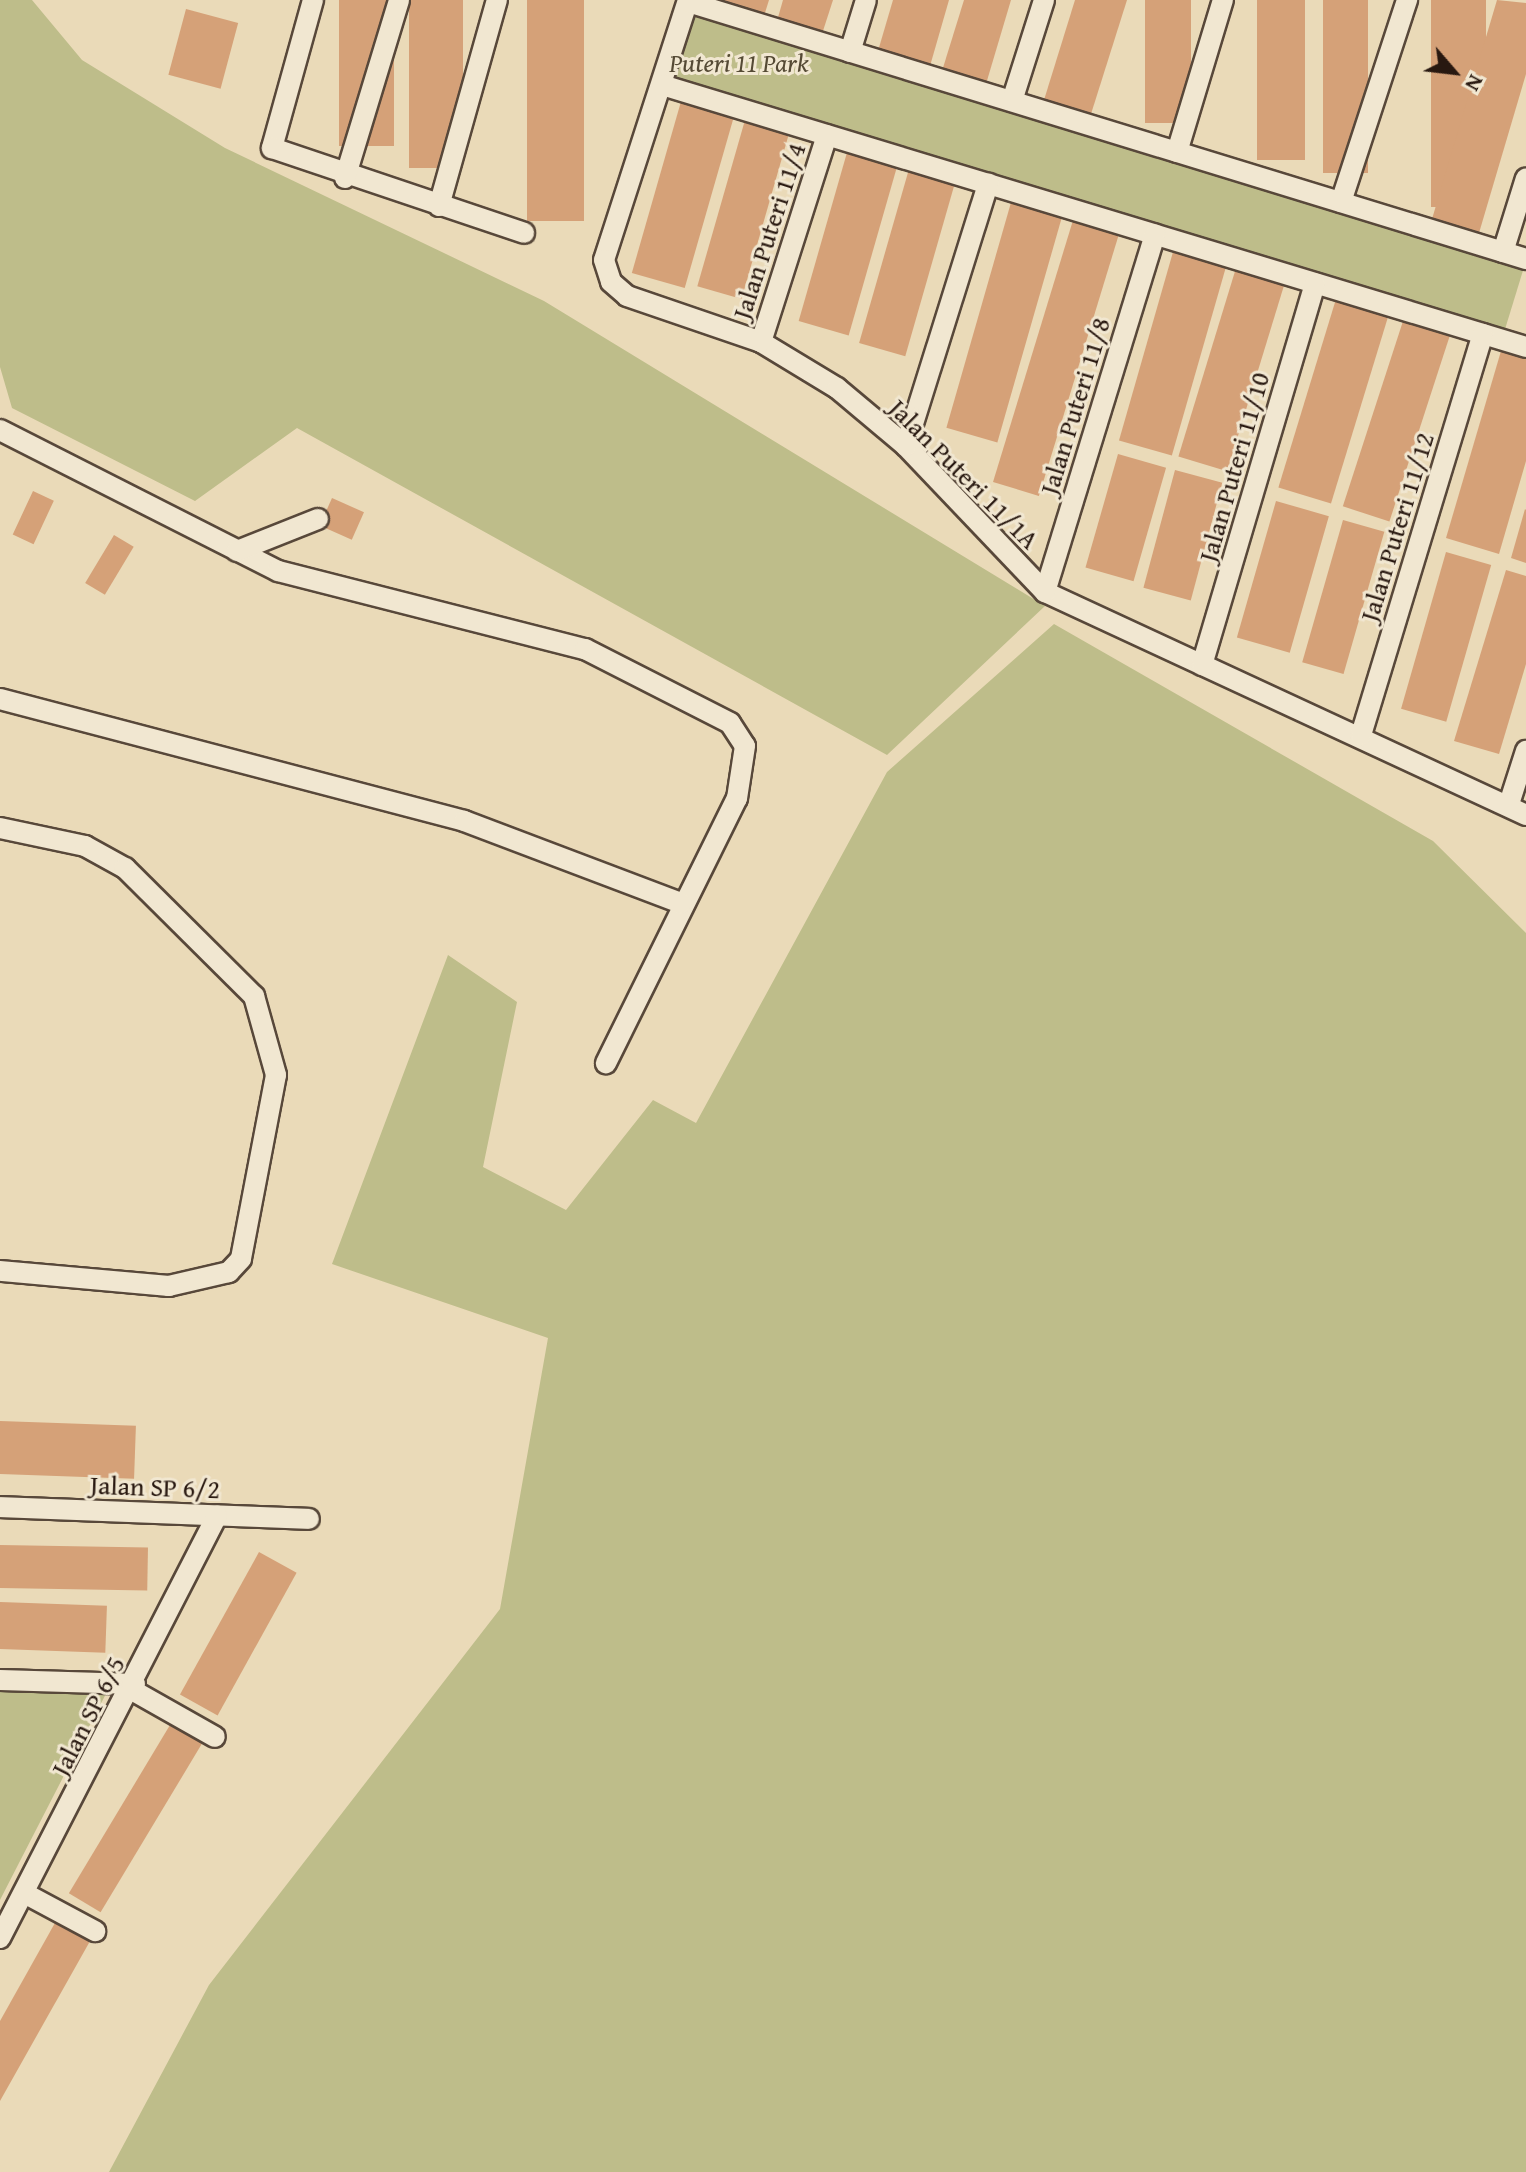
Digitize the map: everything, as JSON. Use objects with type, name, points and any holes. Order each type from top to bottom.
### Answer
[{"type":"street","points":[[313,0],[272,148],[345,178],[524,233]]},
{"type":"street","points":[[345,178],[399,0]]},
{"type":"street","points":[[439,206],[497,0]]},
{"type":"street","points":[[850,52],[866,0]]},
{"type":"street","points":[[1012,101],[1044,0]]},
{"type":"street","points":[[1177,152],[1223,0]]},
{"type":"street","points":[[1341,202],[1407,0]]},
{"type":"street","points":[[688,1],[1526,259]]},
{"type":"street","name":"Jalan Puteri 11/1A","points":[[688,1],[604,260],[611,282],[627,296],[761,342],[837,388],[906,446],[1045,592],[1518,810]]},
{"type":"street","points":[[662,85],[1526,347]]},
{"type":"street","name":"Jalan Puteri 11/4","points":[[761,342],[827,135]]},
{"type":"street","points":[[1503,252],[1526,178]]},
{"type":"street","points":[[906,446],[988,184]]},
{"type":"street","name":"Jalan Puteri 11/8","points":[[1045,592],[1155,235]]},
{"type":"street","name":"Jalan Puteri 11/10","points":[[1202,665],[1315,283]]},
{"type":"street","name":"Jalan Puteri 11/12","points":[[1361,735],[1483,334]]},
{"type":"street","points":[[0,430],[237,551],[358,595],[585,649],[730,723],[745,746],[747,769],[606,1063]]},
{"type":"street","points":[[237,551],[318,519]]},
{"type":"street","points":[[0,699],[464,821],[681,903]]},
{"type":"street","points":[[1518,810],[1526,751]]},
{"type":"street","points":[[0,828],[85,846],[125,868],[254,996],[276,1075],[241,1259],[229,1272],[169,1286],[0,1271]]},
{"type":"street","name":"Jalan SP 6/2","points":[[0,1507],[309,1519]]},
{"type":"street","name":"Jalan SP 6/5","points":[[0,1938],[134,1687],[217,1515]]},
{"type":"street","points":[[0,1680],[134,1687],[215,1737]]},
{"type":"street","points":[[24,1893],[95,1931]]},
{"type":"green space","points":[[0,0],[32,0],[82,60],[225,148],[544,301],[1045,606],[887,755],[297,428],[195,501],[12,408],[0,367]]},
{"type":"green space","name":"Puteri 11 Park","points":[[688,2],[1526,258],[1501,342],[663,85]]},
{"type":"green space","points":[[1054,624],[1433,841],[1526,933],[1526,2172],[109,2172],[209,1985],[500,1609],[548,1338],[332,1264],[448,955],[517,1002],[483,1167],[566,1210],[653,1100],[696,1123],[887,772]]},
{"type":"green space","points":[[111,1684],[1,1898],[0,1900],[0,1687]]},
{"type":"building","points":[[339,0],[394,0],[394,146],[339,146]]},
{"type":"building","points":[[409,0],[463,0],[463,168],[409,168]]},
{"type":"building","points":[[527,0],[584,0],[584,221],[527,221]]},
{"type":"building","points":[[713,0],[769,0],[764,16]]},
{"type":"building","points":[[783,0],[833,0],[822,34],[777,21]]},
{"type":"building","points":[[893,0],[949,0],[930,66],[878,51]]},
{"type":"building","points":[[964,0],[1011,0],[986,84],[942,71]]},
{"type":"building","points":[[1075,0],[1127,0],[1091,114],[1044,100]]},
{"type":"building","points":[[1145,0],[1191,0],[1191,123],[1145,123]]},
{"type":"building","points":[[1257,0],[1305,0],[1305,160],[1257,160]]},
{"type":"building","points":[[1323,0],[1368,0],[1368,173],[1323,173]]},
{"type":"building","points":[[1431,0],[1486,0],[1486,207],[1431,207]]},
{"type":"building","points":[[1497,0],[1526,3],[1526,74],[1479,233],[1432,219]]},
{"type":"building","points":[[186,9],[238,23],[221,89],[168,75]]},
{"type":"building","points":[[682,98],[735,113],[685,288],[632,273]]},
{"type":"building","points":[[745,120],[789,133],[742,299],[697,286]]},
{"type":"building","points":[[848,149],[898,163],[849,335],[799,321]]},
{"type":"building","points":[[909,169],[955,182],[905,356],[859,343]]},
{"type":"building","points":[[1012,199],[1063,214],[997,442],[946,428]]},
{"type":"building","points":[[1074,217],[1120,231],[1039,496],[993,482]]},
{"type":"building","points":[[1173,252],[1226,267],[1172,456],[1119,440]]},
{"type":"building","points":[[1236,268],[1285,283],[1227,471],[1178,456]]},
{"type":"building","points":[[1336,299],[1389,315],[1331,503],[1278,487]]},
{"type":"building","points":[[1404,318],[1451,333],[1389,521],[1343,506]]},
{"type":"building","points":[[1501,351],[1526,358],[1526,461],[1499,554],[1446,538]]},
{"type":"building","points":[[1118,454],[1166,468],[1134,581],[1085,567]]},
{"type":"building","points":[[1175,470],[1222,483],[1191,601],[1143,588]]},
{"type":"building","points":[[33,491],[54,501],[34,544],[13,535]]},
{"type":"building","points":[[332,498],[364,512],[352,540],[320,525]]},
{"type":"building","points":[[1276,501],[1329,516],[1290,653],[1237,637]]},
{"type":"building","points":[[1526,510],[1526,563],[1511,558]]},
{"type":"building","points":[[1343,520],[1384,532],[1344,674],[1302,662]]},
{"type":"building","points":[[114,535],[134,547],[105,595],[85,583]]},
{"type":"building","points":[[1446,552],[1491,565],[1446,722],[1401,709]]},
{"type":"building","points":[[1506,570],[1526,576],[1526,664],[1499,754],[1454,741]]},
{"type":"building","points":[[0,1421],[136,1426],[134,1479],[0,1474]]},
{"type":"building","points":[[0,1545],[148,1548],[147,1591],[0,1588]]},
{"type":"building","points":[[259,1552],[297,1573],[218,1715],[180,1695]]},
{"type":"building","points":[[0,1602],[107,1606],[105,1653],[0,1649]]},
{"type":"building","points":[[176,1715],[208,1734],[101,1912],[69,1893]]},
{"type":"building","points":[[60,1914],[94,1934],[0,2101],[0,2021]]}]
